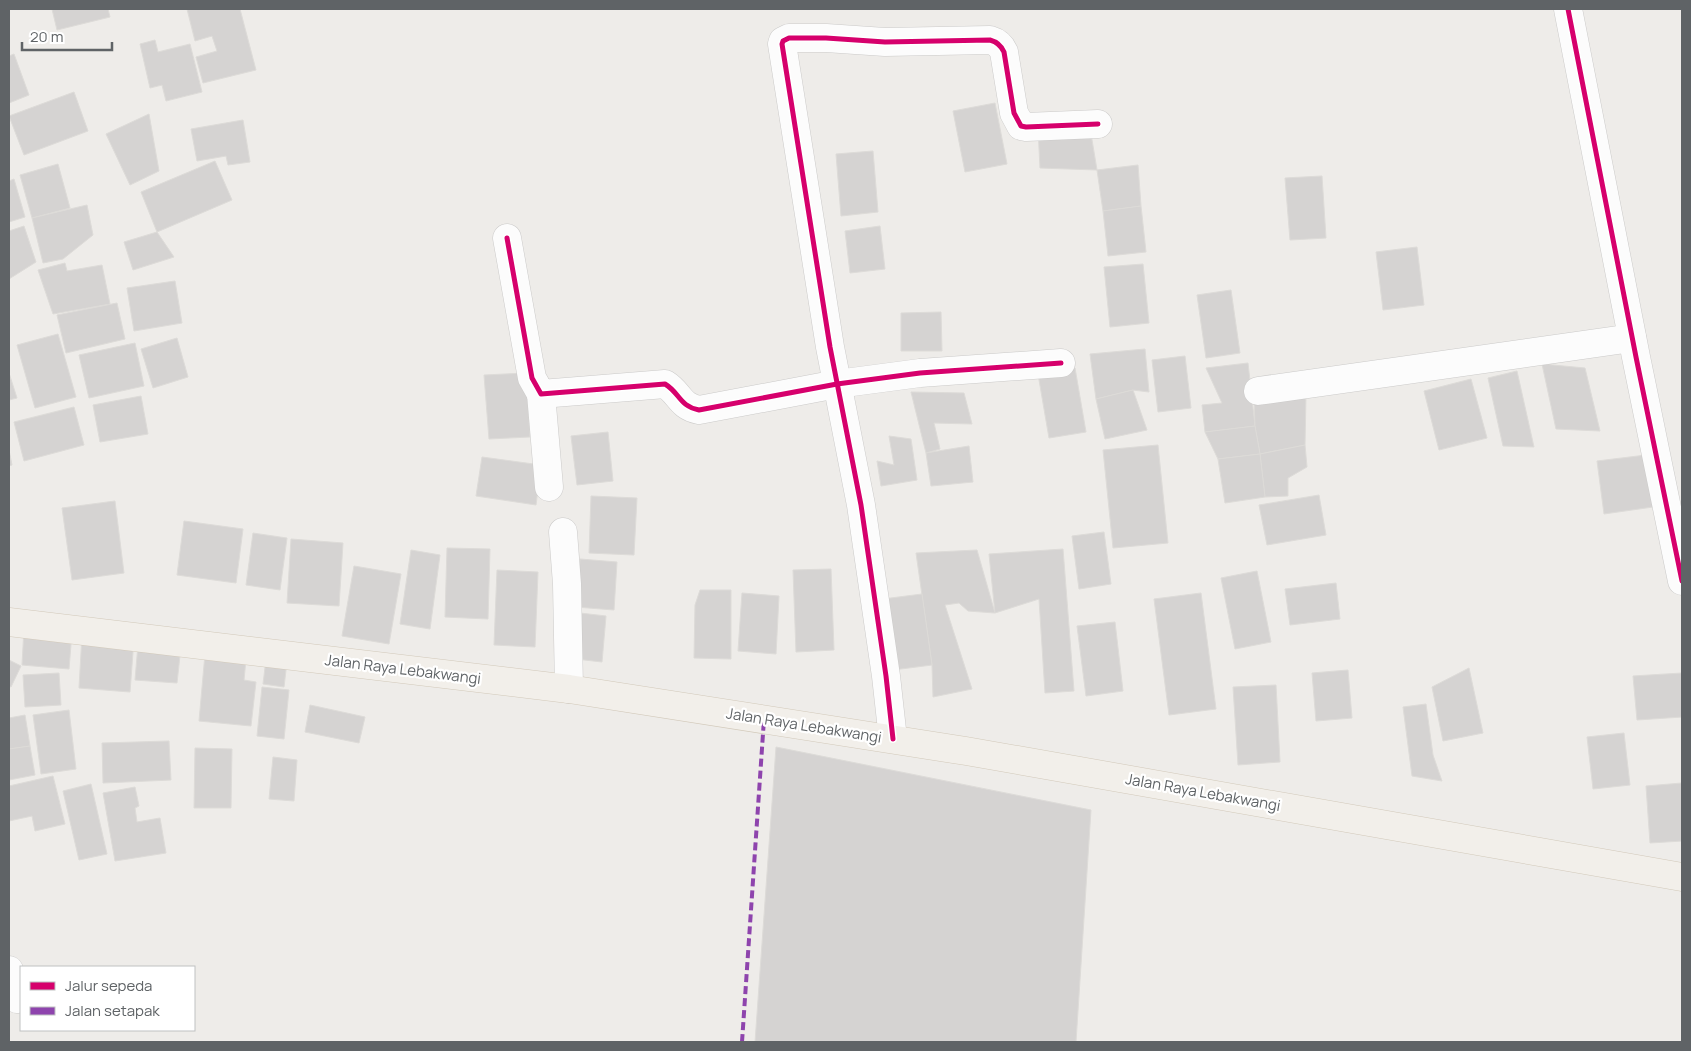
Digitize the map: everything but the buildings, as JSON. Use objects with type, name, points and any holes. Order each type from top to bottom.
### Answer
[{"type":"main road","name":"Jalan Raya Lebakwangi","points":[[9,622],[570,689],[976,752],[1682,877]]},
{"type":"street","points":[[1568,9],[1632,338],[1682,581]]},
{"type":"street","points":[[893,739],[886,676],[861,506],[837,384],[788,83],[783,41],[798,38],[885,42],[990,40],[1001,46],[1004,52],[1014,113],[1016,120],[1021,126],[1098,124]]},
{"type":"street","points":[[507,238],[532,378],[542,394],[549,487]]},
{"type":"street","points":[[1258,391],[1632,338]]},
{"type":"street","points":[[542,394],[665,384],[682,403],[690,408],[699,410],[837,384],[929,372],[1061,363]]},
{"type":"street","points":[[563,532],[567,584],[570,689]]},
{"type":"street","points":[[9,970],[17,998]]},
{"type":"marked path","points":[[742,1042],[764,719]]},
{"type":"cycle path","points":[[1568,9],[1682,581]]},
{"type":"cycle path","points":[[893,739],[886,676],[861,505],[830,347],[782,44],[783,41],[789,38],[826,38],[885,42],[990,40],[1002,47],[1004,52],[1014,113],[1021,126],[1098,124]]},
{"type":"cycle path","points":[[507,238],[532,378],[541,394],[665,384],[687,406],[699,410],[837,384],[920,373],[1061,363]]}]
